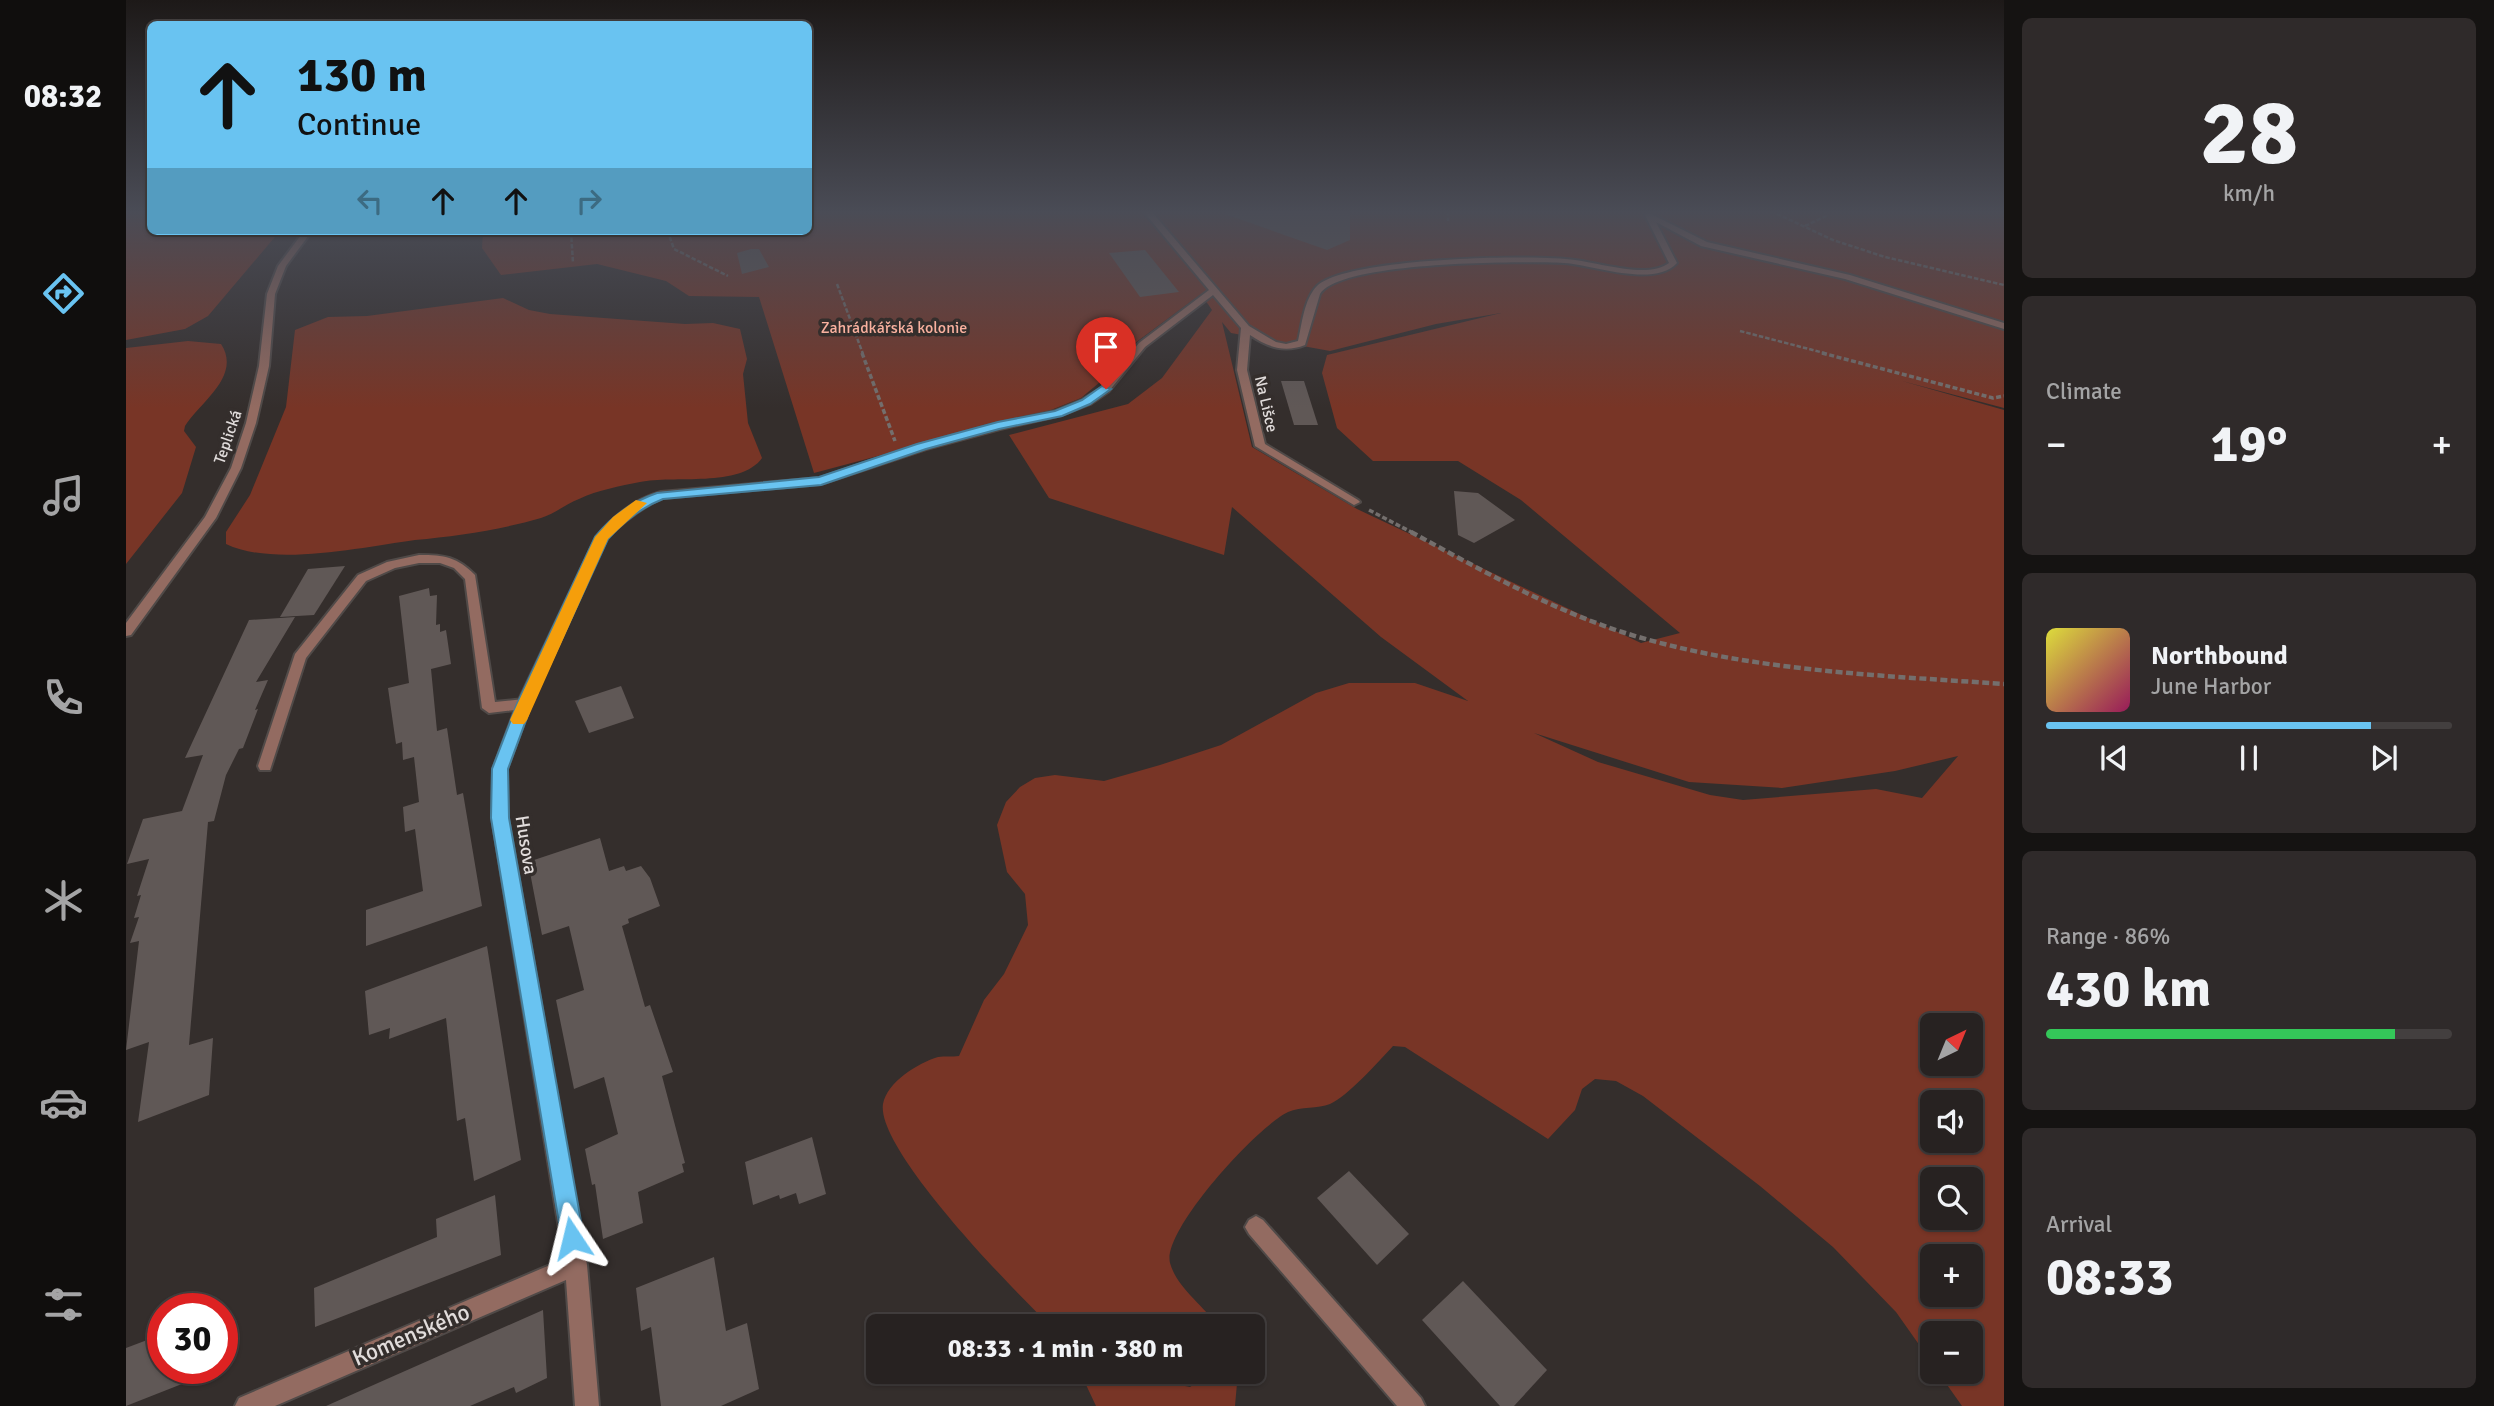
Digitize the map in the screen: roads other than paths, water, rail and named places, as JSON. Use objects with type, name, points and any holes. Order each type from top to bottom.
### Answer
[{"type":"street","name":"Teplická","points":[[126,632],[210,518],[236,468],[251,423],[264,366],[271,293],[278,277]]},
{"type":"street","points":[[1202,277],[1246,328],[1274,346],[1292,347],[1301,343],[1305,318],[1322,286],[1343,277]]},
{"type":"street","points":[[1845,277],[2004,326]]},
{"type":"street","name":"Husova","points":[[587,1406],[576,1265],[500,818],[500,769],[524,704],[602,537],[618,520],[641,503],[661,495],[821,481],[900,454],[998,426],[1058,413],[1086,402],[1106,389],[1142,345],[1213,290]]},
{"type":"street","name":"Na Lišce","points":[[1246,328],[1242,370],[1260,446],[1354,502]]},
{"type":"street","points":[[265,766],[300,657],[362,578],[391,565],[441,559],[458,565],[471,578],[489,708],[524,704]]},
{"type":"street","points":[[1256,1227],[1413,1406]]},
{"type":"street","name":"Komenského","points":[[247,1406],[576,1265]]},
{"type":"park label","name":"Zahrádkářská kolonie","points":[[894,328]]}]
